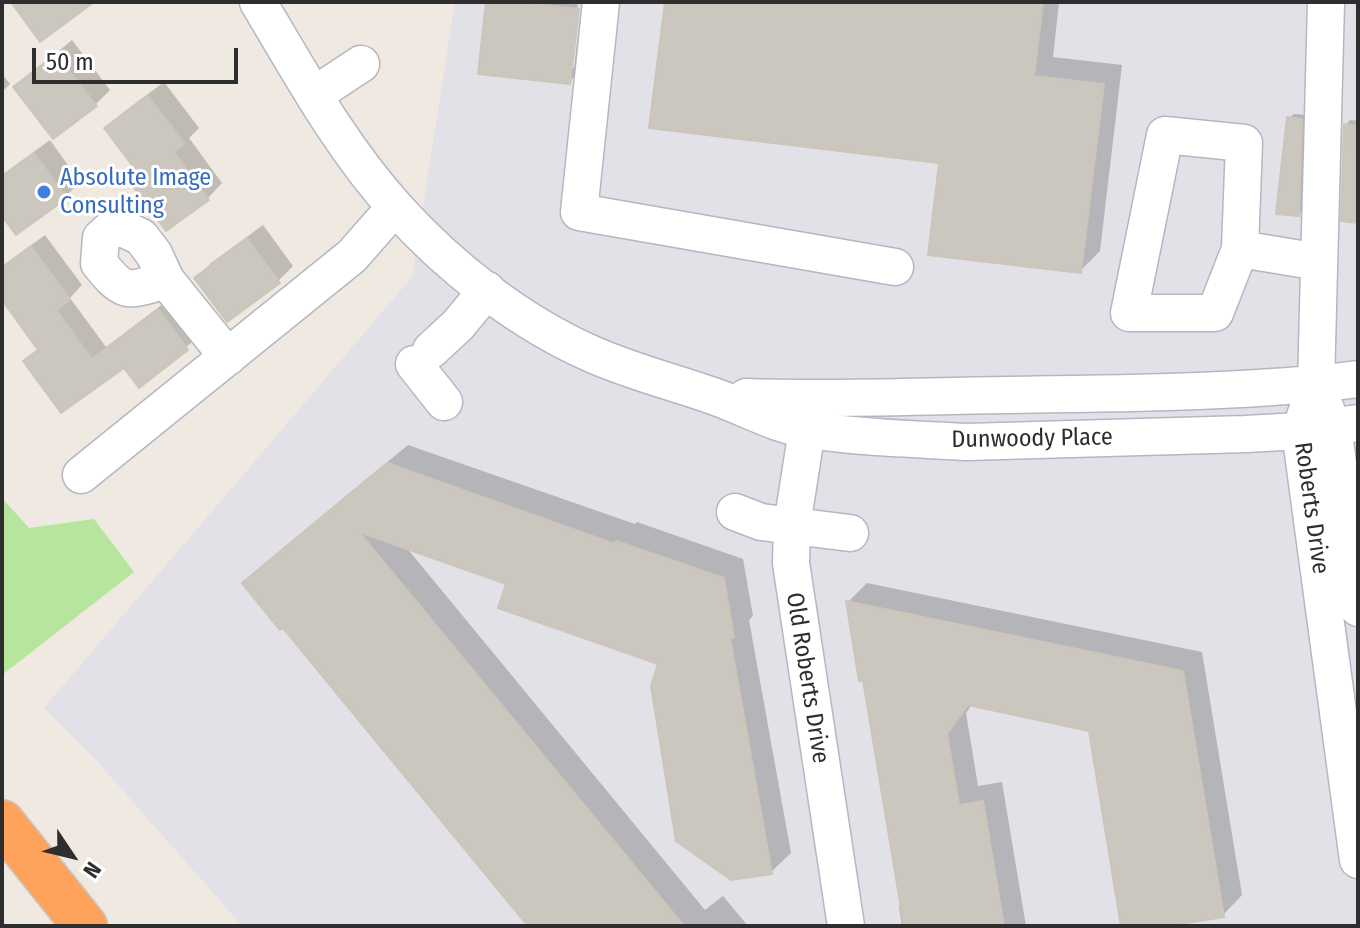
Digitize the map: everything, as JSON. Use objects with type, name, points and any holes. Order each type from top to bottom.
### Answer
[{"type":"highway","points":[[2,822],[85,926]]},
{"type":"street","name":"Dunwoody Place","points":[[258,2],[349,150],[395,207],[437,249],[533,322],[590,353],[646,376],[807,430],[967,442],[1330,427]]},
{"type":"street","points":[[601,2],[579,212],[895,267]]},
{"type":"street","name":"Roberts Drive","points":[[1326,2],[1316,384],[1330,427],[1358,608]]},
{"type":"street","points":[[314,95],[361,64]]},
{"type":"street","points":[[1165,135],[1244,143],[1240,249],[1215,313],[1129,313],[1165,135]]},
{"type":"street","points":[[81,475],[352,256],[395,207]]},
{"type":"street","points":[[1240,249],[1319,262]]},
{"type":"street","points":[[166,280],[228,357]]},
{"type":"street","points":[[444,402],[423,357],[458,325],[487,290]]},
{"type":"street","name":"Dunwoody Place","points":[[712,396],[848,400],[941,395],[1196,392],[1358,379]]},
{"type":"street","name":"Roberts Drive","points":[[1330,427],[1358,860]]},
{"type":"street","name":"Old Roberts Drive","points":[[807,430],[792,525],[791,563],[846,926]]},
{"type":"street","points":[[735,512],[761,522],[850,533]]},
{"type":"shaded area","points":[[455,2],[1358,2],[1358,926],[242,926],[97,761],[44,708],[412,277]]},
{"type":"green space","points":[[2,498],[29,528],[94,519],[134,572],[2,675]]},
{"type":"building","points":[[11,2],[94,2],[40,42]]},
{"type":"building","points":[[486,2],[579,9],[570,84],[478,74]]},
{"type":"building","points":[[665,2],[1043,2],[1034,76],[1104,84],[1081,273],[928,255],[939,163],[649,128]]},
{"type":"building","points":[[56,54],[97,106],[53,139],[13,87]]},
{"type":"building","points":[[148,96],[185,144],[174,152],[209,200],[166,231],[128,180],[138,173],[104,128]]},
{"type":"building","points":[[1287,117],[1302,119],[1299,216],[1276,214]]},
{"type":"building","points":[[1344,124],[1358,126],[1358,223],[1341,221]]},
{"type":"building","points":[[34,153],[67,198],[16,235],[2,216],[2,176]]},
{"type":"building","points":[[247,238],[280,283],[227,322],[194,278]]},
{"type":"building","points":[[31,246],[70,300],[56,310],[92,359],[158,309],[188,350],[139,388],[124,368],[61,413],[23,361],[38,350],[2,300],[2,268]]},
{"type":"building","points":[[387,463],[615,544],[616,541],[724,578],[734,638],[730,638],[772,874],[731,880],[676,841],[651,686],[658,664],[498,608],[506,584],[359,532],[684,926],[528,926],[283,628],[280,630],[242,583]]},
{"type":"building","points":[[846,601],[1183,671],[1224,917],[1168,926],[1121,926],[1089,731],[968,705],[947,734],[959,805],[983,801],[1004,926],[904,926],[863,680],[859,681]]},
{"type":"place","name":"Absolute Image Consulting","points":[[44,192]]}]
